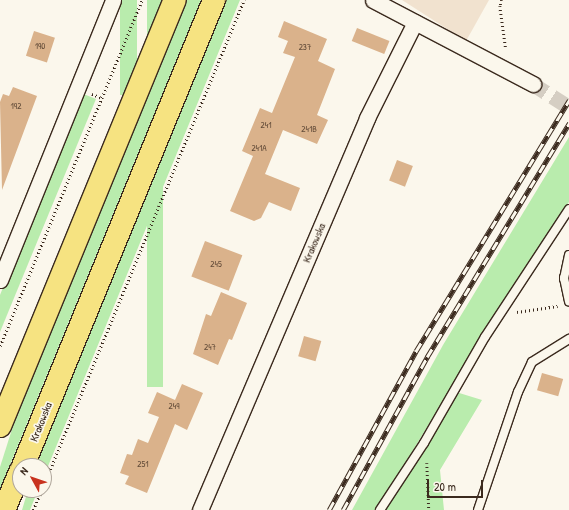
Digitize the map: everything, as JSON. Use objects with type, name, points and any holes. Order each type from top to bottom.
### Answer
[{"type":"main road","points":[[0,426],[175,0]]},
{"type":"main road","name":"Krakowska","points":[[26,458],[214,0]]},
{"type":"main road","points":[[4,510],[12,491]]},
{"type":"street","points":[[0,280],[114,0]]},
{"type":"street","points":[[373,0],[533,84]]},
{"type":"street","name":"Krakowska","points":[[200,510],[367,118],[415,22]]},
{"type":"lane","points":[[380,510],[424,442],[499,315],[569,209]]},
{"type":"lane","points":[[566,303],[564,278],[569,255]]},
{"type":"lane","points":[[478,510],[518,392],[532,362],[569,339]]},
{"type":"path","points":[[0,346],[142,0]]},
{"type":"path","points":[[52,465],[244,0]]},
{"type":"path","points":[[502,0],[500,6],[506,50],[504,69]]},
{"type":"path","points":[[92,94],[102,98]]},
{"type":"path","points":[[499,315],[566,303]]},
{"type":"path","points":[[424,442],[428,466],[429,510]]},
{"type":"path","points":[[33,510],[38,498]]},
{"type":"shaded area","points":[[402,0],[489,0],[466,41]]},
{"type":"green space","points":[[120,0],[137,0],[137,95],[120,95]]},
{"type":"green space","points":[[147,0],[163,0],[163,387],[147,387]]},
{"type":"green space","points":[[187,0],[201,0],[0,489],[0,467],[14,423]]},
{"type":"green space","points":[[226,0],[240,0],[51,458],[39,458]]},
{"type":"green space","points":[[81,93],[96,99],[0,332],[0,295]]},
{"type":"green space","points":[[569,137],[569,202],[508,293],[377,510],[352,510],[443,345]]},
{"type":"green space","points":[[456,392],[482,400],[440,470],[444,510],[384,510]]},
{"type":"green space","points":[[26,498],[35,498],[30,510],[22,510]]},
{"type":"building","points":[[284,21],[327,39],[318,61],[335,69],[317,115],[328,120],[317,144],[283,130],[265,174],[300,188],[291,211],[269,202],[261,218],[254,221],[230,211],[253,156],[242,151],[260,108],[272,113],[295,57],[283,53],[288,41],[278,37]]},
{"type":"building","points":[[357,28],[389,41],[384,54],[352,41]]},
{"type":"building","points":[[34,31],[55,38],[47,63],[26,56]]},
{"type":"building","points":[[13,87],[37,96],[2,190],[0,102],[3,94],[9,96]]},
{"type":"building","points":[[397,160],[413,166],[405,187],[389,181]]},
{"type":"building","points":[[205,241],[242,255],[229,291],[191,276]]},
{"type":"building","points":[[221,292],[247,303],[232,340],[229,339],[218,365],[193,354],[206,314],[211,316]]},
{"type":"building","points":[[304,336],[321,341],[316,361],[298,356]]},
{"type":"building","points":[[542,373],[563,379],[558,396],[537,390]]},
{"type":"building","points":[[182,384],[203,393],[187,430],[175,424],[147,493],[125,484],[129,476],[120,473],[127,454],[132,455],[138,439],[148,443],[159,417],[148,413],[157,392],[175,400]]},
{"type":"tunnel","points":[[533,84],[569,107]]},
{"type":"railway","points":[[329,510],[416,351],[569,100]]},
{"type":"railway","points":[[343,510],[427,357],[569,123]]}]
